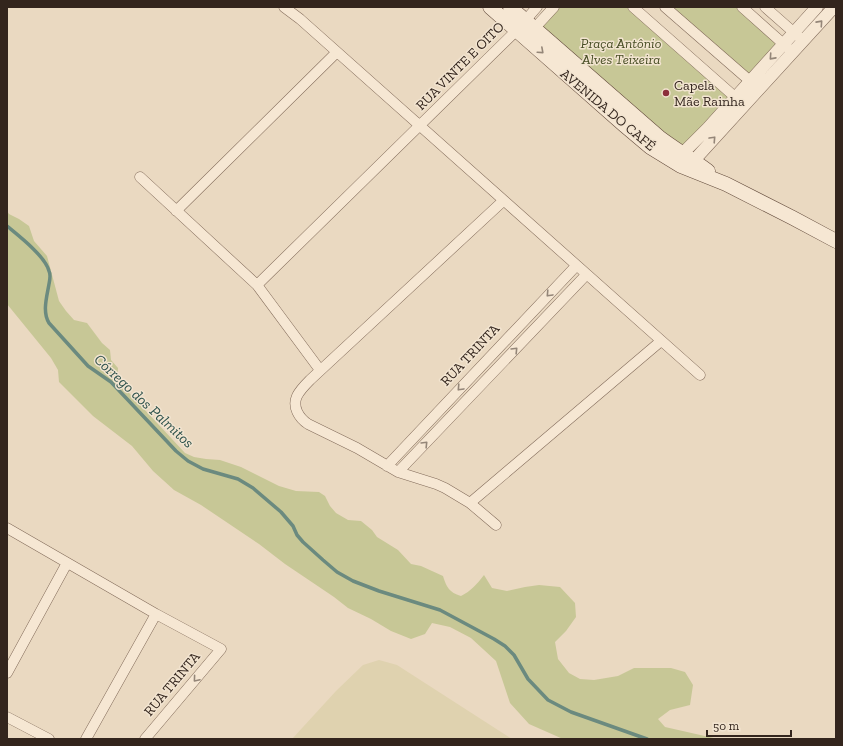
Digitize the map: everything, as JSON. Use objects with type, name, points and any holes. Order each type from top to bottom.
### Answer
[{"type":"main road","name":"AVENIDA DO CAFÉ","points":[[490,7],[525,29],[653,132],[684,161],[836,241]]},
{"type":"main road","name":"AVENIDA DO CAFÉ","points":[[510,7],[525,29]]},
{"type":"street","points":[[284,7],[337,52],[700,376]]},
{"type":"street","name":"RUA VINTE E OITO","points":[[525,29],[537,7]]},
{"type":"street","name":"RUA VINTE E OITO","points":[[258,285],[419,126],[525,29],[554,7]]},
{"type":"street","points":[[633,7],[735,97]]},
{"type":"street","points":[[665,7],[750,81]]},
{"type":"street","points":[[742,7],[793,53]]},
{"type":"street","points":[[765,7],[803,41]]},
{"type":"street","points":[[684,161],[735,97],[817,7]]},
{"type":"street","points":[[684,161],[793,53],[834,7]]},
{"type":"street","points":[[176,210],[337,52]]},
{"type":"street","points":[[140,177],[258,285],[320,370]]},
{"type":"street","points":[[496,525],[470,503],[441,486],[398,472],[357,448],[308,424],[300,417],[296,408],[296,400],[297,396],[307,383],[320,370],[503,201]]},
{"type":"street","name":"RUA TRINTA","points":[[387,466],[576,266]]},
{"type":"street","name":"RUA TRINTA","points":[[398,472],[586,274]]},
{"type":"street","points":[[470,503],[661,341]]},
{"type":"street","points":[[7,528],[156,614],[86,739]]},
{"type":"street","points":[[7,673],[67,563]]},
{"type":"street","name":"RUA TRINTA","points":[[145,739],[221,649],[156,614]]},
{"type":"street","points":[[7,717],[49,739]]},
{"type":"shaded area","points":[[379,660],[397,665],[512,739],[292,739],[336,691],[363,665]]},
{"type":"green space","name":"Praça Antônio Alves Teixeira","points":[[554,7],[633,7],[735,97],[683,154],[534,28]]},
{"type":"green space","name":"Praça Antônio Alves Teixeira","points":[[665,7],[742,7],[784,44],[750,81]]},
{"type":"green space","points":[[7,211],[9,214],[29,226],[34,241],[47,256],[59,301],[66,311],[74,320],[87,323],[102,343],[110,350],[111,360],[118,368],[117,380],[185,453],[194,457],[220,460],[241,467],[279,486],[296,491],[319,492],[325,496],[330,506],[336,513],[348,520],[361,521],[372,530],[377,537],[398,550],[411,564],[421,566],[443,576],[449,589],[461,596],[474,587],[484,575],[492,588],[507,591],[539,585],[560,587],[575,603],[576,617],[566,631],[555,642],[558,659],[569,673],[580,679],[594,680],[618,676],[634,668],[671,668],[685,672],[693,685],[690,705],[670,710],[658,719],[665,727],[718,739],[563,739],[529,724],[510,703],[496,661],[471,638],[450,627],[432,623],[425,634],[411,639],[391,631],[348,608],[259,544],[201,505],[174,490],[153,471],[132,446],[93,416],[59,382],[58,370],[51,358],[7,304]]},
{"type":"waterway","name":"Córrego dos Palmitos","points":[[7,226],[31,247],[47,265],[50,273],[50,280],[45,309],[49,323],[88,366],[111,382],[176,451],[188,461],[203,469],[238,479],[253,488],[281,512],[293,526],[297,535],[303,542],[337,572],[353,581],[379,591],[440,610],[505,646],[514,655],[528,679],[548,700],[571,712],[647,739]]},
{"type":"place","name":"Capela Mãe Rainha","points":[[666,93]]}]
